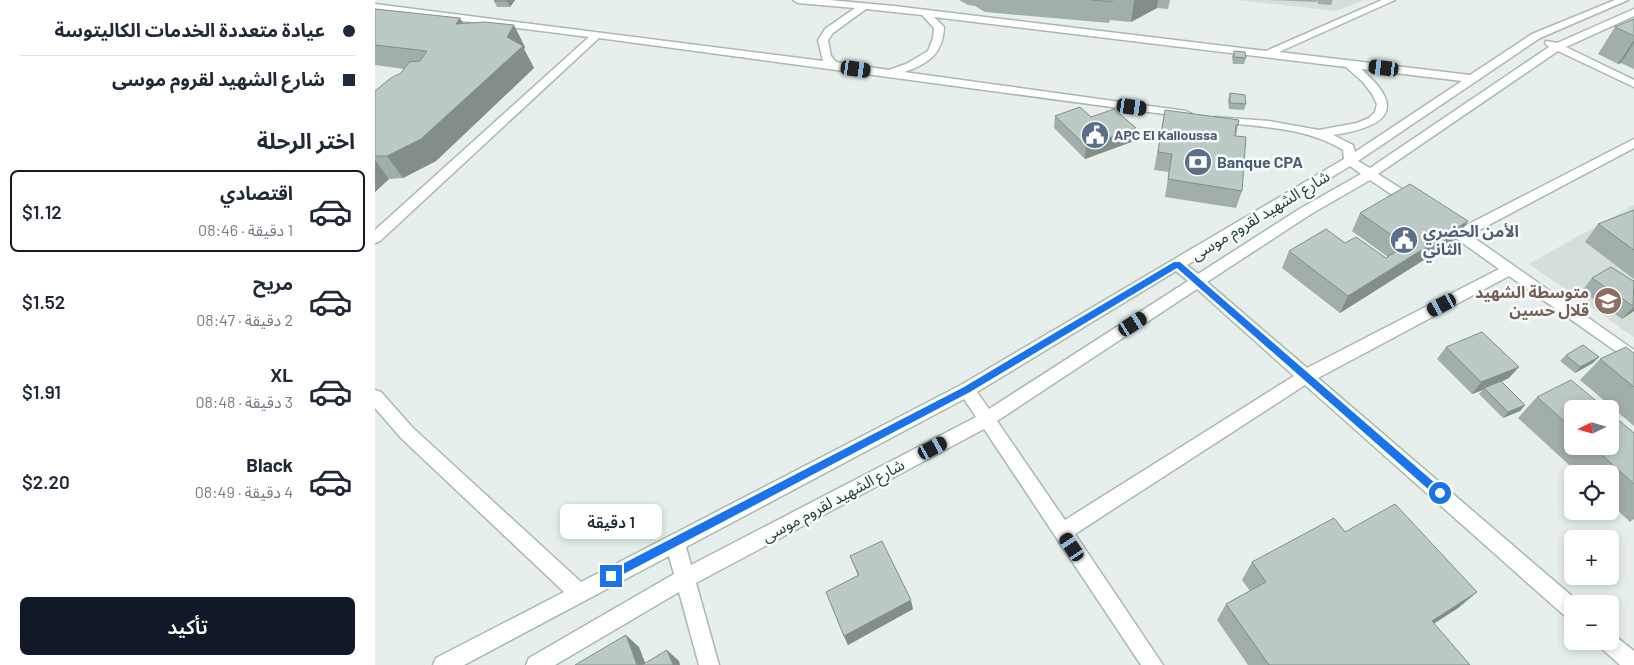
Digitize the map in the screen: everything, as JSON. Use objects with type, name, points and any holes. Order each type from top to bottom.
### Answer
[{"type":"street","points":[[798,0],[864,6],[897,4],[925,13],[1473,79]]},
{"type":"street","points":[[1265,54],[1390,0]]},
{"type":"street","name":"شارع الشهيد لقروم موسى","points":[[443,665],[967,390],[1350,161],[1535,36],[1623,0]]},
{"type":"street","points":[[833,65],[826,57],[823,40],[829,31],[864,6]]},
{"type":"street","points":[[375,7],[833,65],[1319,133],[1338,140],[1349,148],[1350,161]]},
{"type":"street","name":"شارع الشهيد لقروم موسى","points":[[536,665],[686,578],[985,420],[1306,211],[1370,174],[1556,46],[1634,12]]},
{"type":"street","points":[[888,74],[930,56],[938,47],[939,27],[925,13]]},
{"type":"street","points":[[375,238],[597,35]]},
{"type":"street","points":[[1535,36],[1634,84]]},
{"type":"street","points":[[1349,64],[1370,80],[1381,96],[1382,109],[1370,124],[1350,161]]},
{"type":"street","points":[[1319,133],[1354,130],[1370,124]]},
{"type":"street","points":[[1461,234],[1634,142]]},
{"type":"street","points":[[1350,161],[1461,234],[1634,358]]},
{"type":"street","points":[[375,220],[392,222]]},
{"type":"street","points":[[1177,264],[1199,281],[1564,602]]},
{"type":"street","points":[[1062,532],[1307,376],[1510,269]]},
{"type":"street","points":[[967,390],[985,420],[1153,665]]},
{"type":"street","points":[[375,397],[407,433],[579,592]]},
{"type":"street","points":[[675,542],[709,665]]},
{"type":"street","points":[[1618,650],[1634,664]]},
{"type":"shaded area","points":[[1239,0],[1365,0],[1336,11]]},
{"type":"shaded area","name":"متوسطة الشهيد قلال حسين","points":[[1634,205],[1634,337],[1529,264]]},
{"type":"building","points":[[1093,0],[1112,0],[1112,2]]},
{"type":"building","points":[[375,9],[460,18],[456,24],[484,22],[514,25],[507,37],[523,46],[421,139],[387,156],[375,156],[375,91],[391,78],[401,73],[409,62],[420,61],[427,51],[375,45]]},
{"type":"building","points":[[1634,19],[1634,36],[1615,27]]},
{"type":"building","points":[[1234,51],[1245,52],[1246,58],[1234,57]]},
{"type":"building","points":[[1230,93],[1245,95],[1246,104],[1230,103]]},
{"type":"building","points":[[1080,107],[1091,117],[1114,109],[1136,128],[1086,146],[1055,116]]},
{"type":"building","name":"Banque CPA","points":[[1165,110],[1239,120],[1238,125],[1236,125],[1235,136],[1246,137],[1242,191],[1168,179],[1172,154],[1158,152]]},
{"type":"building","points":[[1410,184],[1468,221],[1348,296],[1289,251],[1326,229],[1345,243],[1356,237],[1386,258],[1406,245],[1360,213]]},
{"type":"building","points":[[1634,210],[1634,250],[1598,224]]},
{"type":"building","points":[[1611,267],[1634,280],[1633,306],[1592,278]]},
{"type":"building","points":[[1482,332],[1519,367],[1481,382],[1446,347]]},
{"type":"building","points":[[1583,345],[1599,357],[1580,367],[1566,355]]},
{"type":"building","points":[[1626,347],[1634,353],[1634,387],[1600,359]]},
{"type":"building","points":[[1571,380],[1595,400],[1564,400],[1564,421],[1537,397]]},
{"type":"building","points":[[1501,381],[1525,405],[1508,412],[1484,388]]},
{"type":"building","points":[[1619,420],[1634,433],[1634,484],[1619,470],[1619,465],[1613,465],[1602,455],[1619,455]]},
{"type":"building","points":[[1395,504],[1477,592],[1432,621],[1470,665],[1269,665],[1226,604],[1266,582],[1252,562],[1334,518],[1345,532]]},
{"type":"building","points":[[882,541],[911,600],[844,636],[826,592],[859,575],[850,556]]},
{"type":"building","points":[[626,635],[637,665],[575,665]]},
{"type":"building","points":[[667,650],[673,665],[642,665]]},
{"type":"place","name":"APC El Kalioussa","points":[[1095,135]]},
{"type":"place","name":"Banque CPA","points":[[1198,162]]},
{"type":"place","name":"الأمن الحضري الثاني","points":[[1404,240]]},
{"type":"place","name":"متوسطة الشهيد قلال حسين","points":[[1608,301]]},
{"type":"route","points":[[611,576],[967,390],[1177,264],[1199,281],[1440,493]]}]
